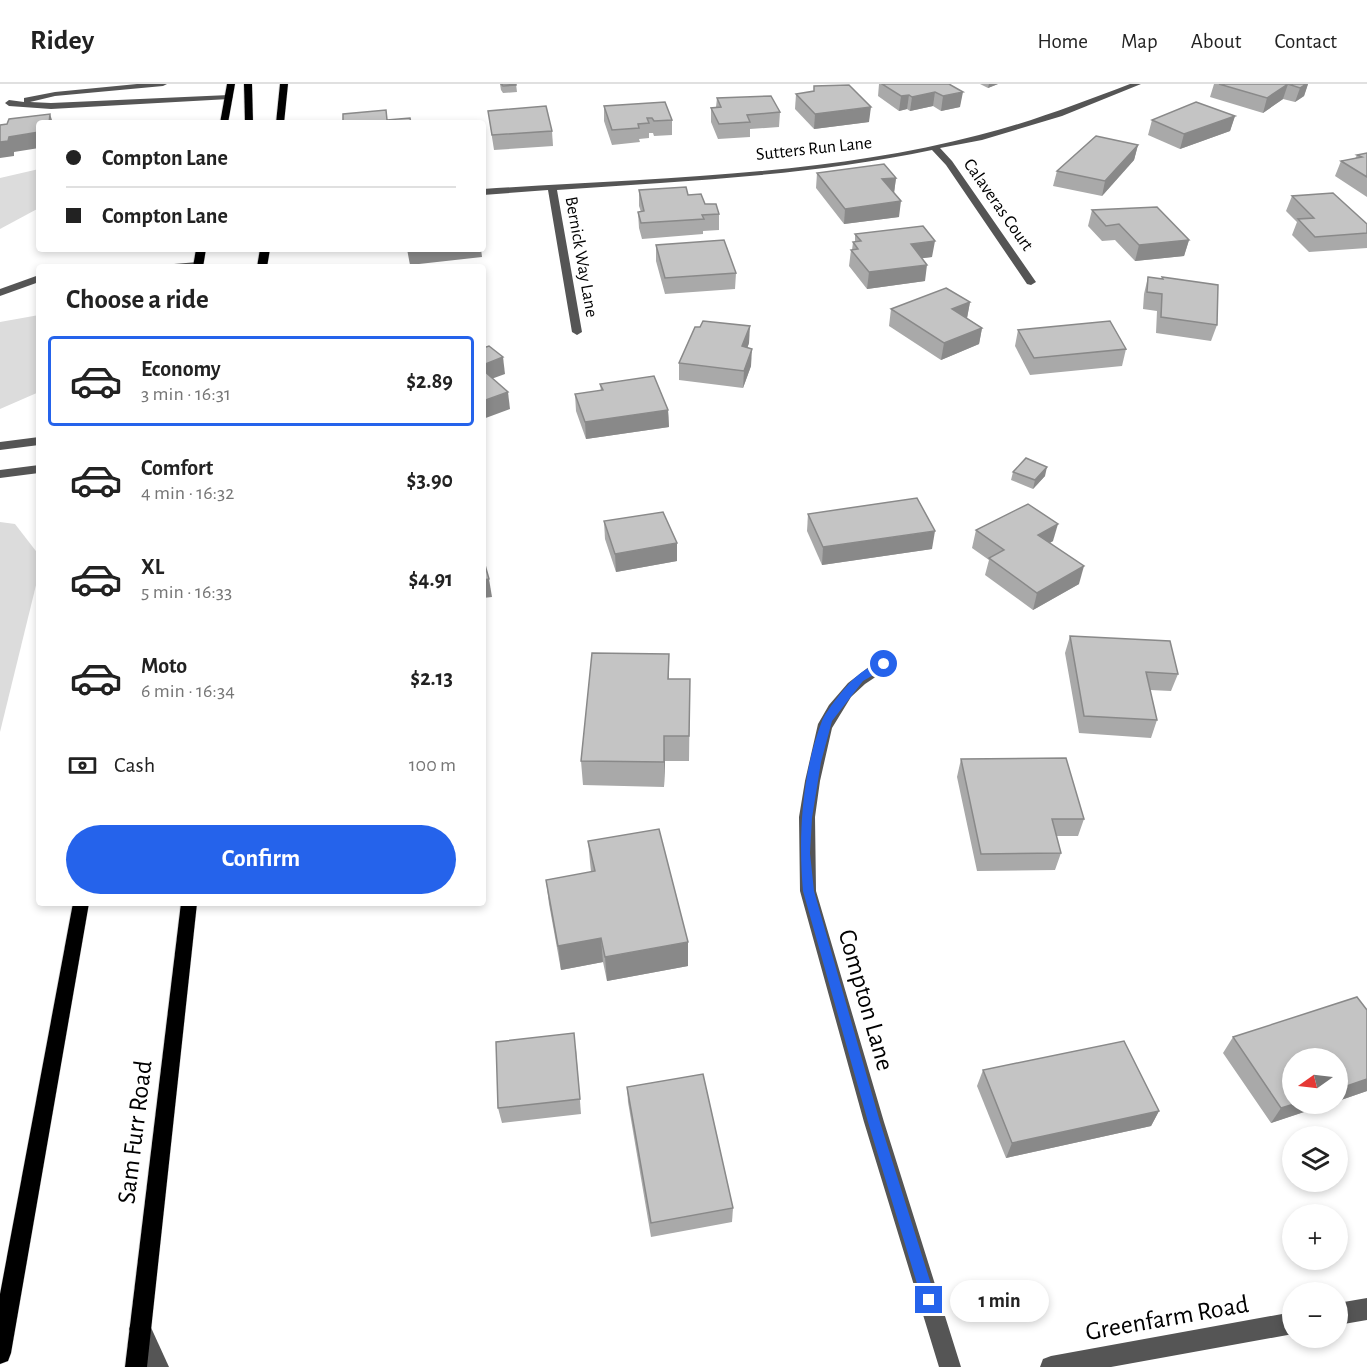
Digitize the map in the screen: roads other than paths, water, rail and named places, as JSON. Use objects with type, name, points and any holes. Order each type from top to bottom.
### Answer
[{"type":"main road","points":[[225,120],[231,84]]},
{"type":"main road","points":[[248,84],[249,120]]},
{"type":"main road","points":[[280,120],[284,84]]},
{"type":"main road","points":[[0,1353],[80,906]]},
{"type":"main road","points":[[180,983],[181,906]]},
{"type":"main road","name":"Sam Furr Road","points":[[135,1367],[189,906]]},
{"type":"street","points":[[5,104],[55,94],[164,84]]},
{"type":"street","name":"Sutters Run Lane","points":[[486,192],[802,168],[879,159],[935,148],[1067,114],[1137,84]]},
{"type":"street","points":[[5,104],[51,106],[229,97]]},
{"type":"street","name":"Calaveras Court","points":[[935,148],[949,164],[1031,282]]},
{"type":"street","name":"Bernick Way Lane","points":[[552,187],[577,332]]},
{"type":"street","points":[[0,293],[36,279]]},
{"type":"street","points":[[0,446],[36,441]]},
{"type":"street","points":[[0,474],[36,469]]},
{"type":"street","name":"Compton Lane","points":[[884,664],[859,679],[827,720],[816,762],[804,853],[811,902],[874,1122],[950,1367]]},
{"type":"street","points":[[1348,1312],[1367,1309]]},
{"type":"street","name":"Greenfarm Road","points":[[1051,1367],[1282,1325]]},
{"type":"street","points":[[140,1328],[158,1367]]}]
